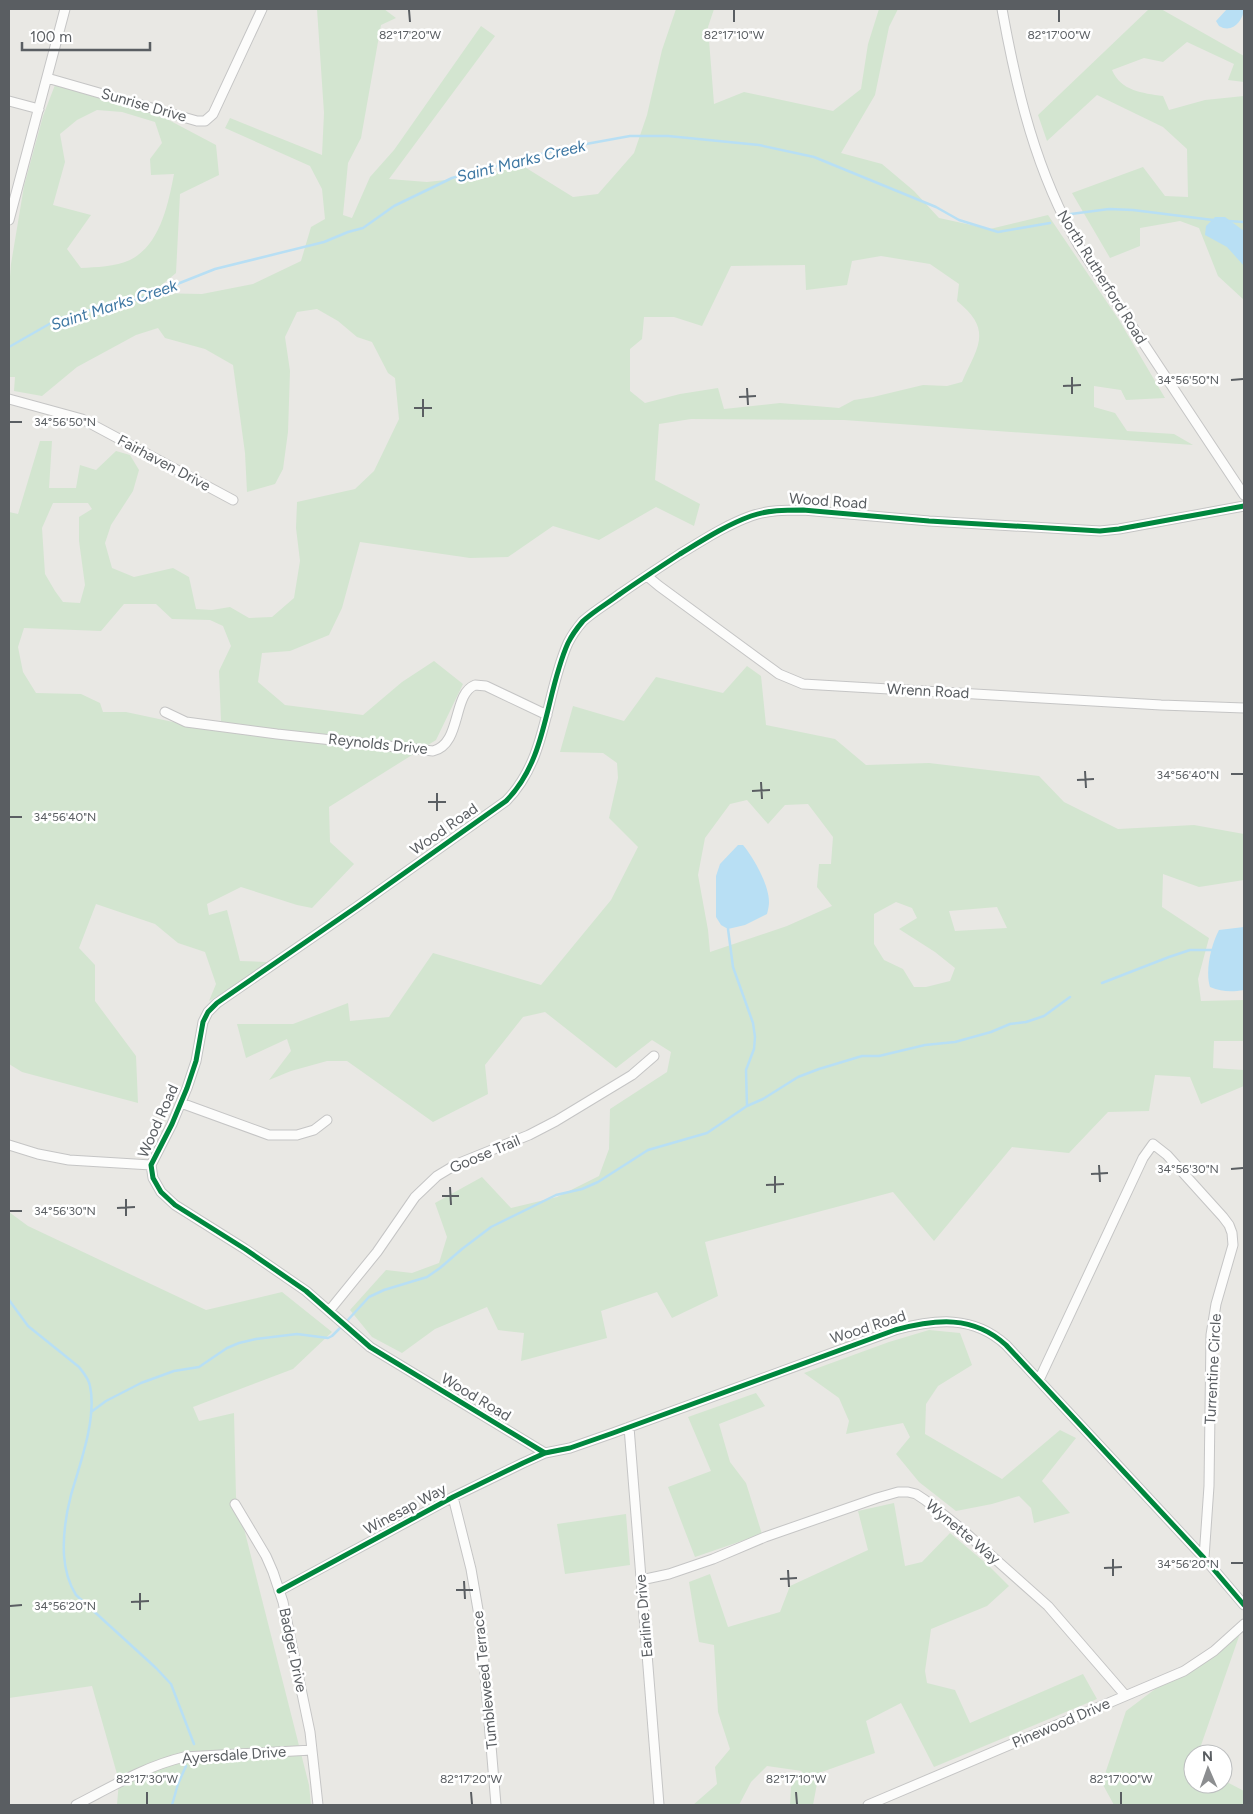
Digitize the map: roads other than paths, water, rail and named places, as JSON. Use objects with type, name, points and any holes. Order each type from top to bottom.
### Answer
[{"type":"street","points":[[9,220],[65,9]]},
{"type":"street","name":"Sunrise Drive","points":[[47,78],[197,121],[205,121],[213,114],[262,9]]},
{"type":"street","name":"North Rutherford Road","points":[[1002,9],[1029,129],[1045,177],[1065,221],[1079,246],[1244,495]]},
{"type":"street","points":[[9,101],[39,109]]},
{"type":"street","name":"Fairhaven Drive","points":[[9,399],[82,419],[233,500]]},
{"type":"street","name":"Wood Road","points":[[1244,506],[1100,531],[929,521],[803,510],[773,511],[751,516],[704,539],[595,612],[575,631],[564,652],[547,715],[527,772],[519,786],[506,800],[212,1008],[203,1022],[196,1061],[181,1103],[151,1165],[156,1185],[170,1202],[306,1291],[370,1347],[545,1453],[570,1448],[895,1330],[931,1323],[967,1323],[989,1332],[1006,1345],[1204,1558],[1244,1605]]},
{"type":"street","name":"Wrenn Road","points":[[647,576],[780,674],[803,684],[1170,706],[1244,708]]},
{"type":"street","name":"Reynolds Drive","points":[[165,712],[186,722],[277,734],[432,750],[439,749],[448,739],[467,691],[475,685],[486,686],[547,715]]},
{"type":"street","name":"Goose Trail","points":[[329,1311],[377,1252],[415,1197],[437,1176],[457,1164],[529,1135],[556,1121],[632,1075],[654,1056]]},
{"type":"street","points":[[181,1103],[269,1135],[297,1135],[314,1130],[328,1120]]},
{"type":"street","name":"Turrentine Circle","points":[[1039,1380],[1143,1158],[1153,1144],[1167,1155],[1223,1216],[1232,1233],[1232,1251],[1216,1304],[1211,1335],[1208,1495],[1204,1558]]},
{"type":"street","points":[[9,1145],[38,1154],[69,1160],[151,1165]]},
{"type":"street","name":"Earline Drive","points":[[629,1427],[660,1805]]},
{"type":"street","name":"Winesap Way","points":[[279,1591],[453,1497],[545,1453]]},
{"type":"street","name":"Wynette Way","points":[[641,1580],[669,1574],[713,1559],[765,1537],[877,1498],[898,1492],[908,1492],[916,1494],[925,1500],[958,1526],[1048,1606],[1125,1694]]},
{"type":"street","name":"Tumbleweed Terrace","points":[[453,1497],[471,1569],[481,1627],[496,1805]]},
{"type":"street","name":"Badger Drive","points":[[235,1504],[266,1556],[279,1591],[299,1679],[312,1750],[318,1805]]},
{"type":"street","name":"Pinewood Drive","points":[[868,1805],[885,1802],[1125,1694],[1174,1676],[1214,1651],[1244,1624]]},
{"type":"street","name":"Ayersdale Drive","points":[[76,1805],[144,1770],[184,1756],[312,1750]]},
{"type":"water","points":[[1227,9],[1244,9],[1242,18],[1236,25],[1224,28],[1219,26],[1216,21]]},
{"type":"water","points":[[1215,217],[1225,217],[1244,231],[1244,266],[1227,247],[1205,235],[1206,226]]},
{"type":"water","points":[[738,845],[743,845],[760,872],[768,895],[769,905],[767,914],[745,925],[728,929],[721,925],[716,917],[716,876],[720,864]]},
{"type":"water","points":[[1244,927],[1244,990],[1227,991],[1210,987],[1208,973],[1210,958],[1219,930]]},
{"type":"waterway","name":"Saint Marks Creek","points":[[9,347],[58,319],[142,298],[215,269],[324,242],[363,228],[394,206],[452,178],[564,148],[630,136],[668,136],[759,145],[814,157],[936,207],[959,220],[998,232],[1050,223]]},
{"type":"waterway","name":"Saint Marks Creek","points":[[1071,214],[1109,209],[1133,210],[1213,220]]},
{"type":"waterway","name":"Saint Marks Creek","points":[[1228,221],[1244,222]]},
{"type":"waterway","points":[[728,929],[733,967],[753,1023],[755,1037],[754,1049],[746,1070],[747,1106]]},
{"type":"waterway","points":[[1102,983],[1190,950],[1212,950]]},
{"type":"waterway","points":[[346,1322],[369,1297],[384,1290],[427,1277],[491,1227],[556,1195],[582,1189],[598,1182],[648,1150],[707,1133],[747,1106],[763,1099],[798,1077],[862,1056],[879,1056],[925,1045],[955,1042],[991,1032],[1010,1024],[1026,1022],[1044,1016],[1070,997]]},
{"type":"waterway","name":"Saint Marks Creek","points":[[9,1300],[28,1326],[79,1367],[90,1386],[92,1399],[89,1426],[83,1455],[69,1502],[64,1532],[64,1561],[71,1586],[76,1595],[171,1684],[194,1744]]},
{"type":"waterway","points":[[91,1412],[106,1401],[141,1383],[174,1371],[199,1367],[227,1348],[239,1343],[297,1334],[328,1338],[342,1326]]},
{"type":"waterway","name":"Saint Marks Creek","points":[[172,1805],[186,1766]]}]
